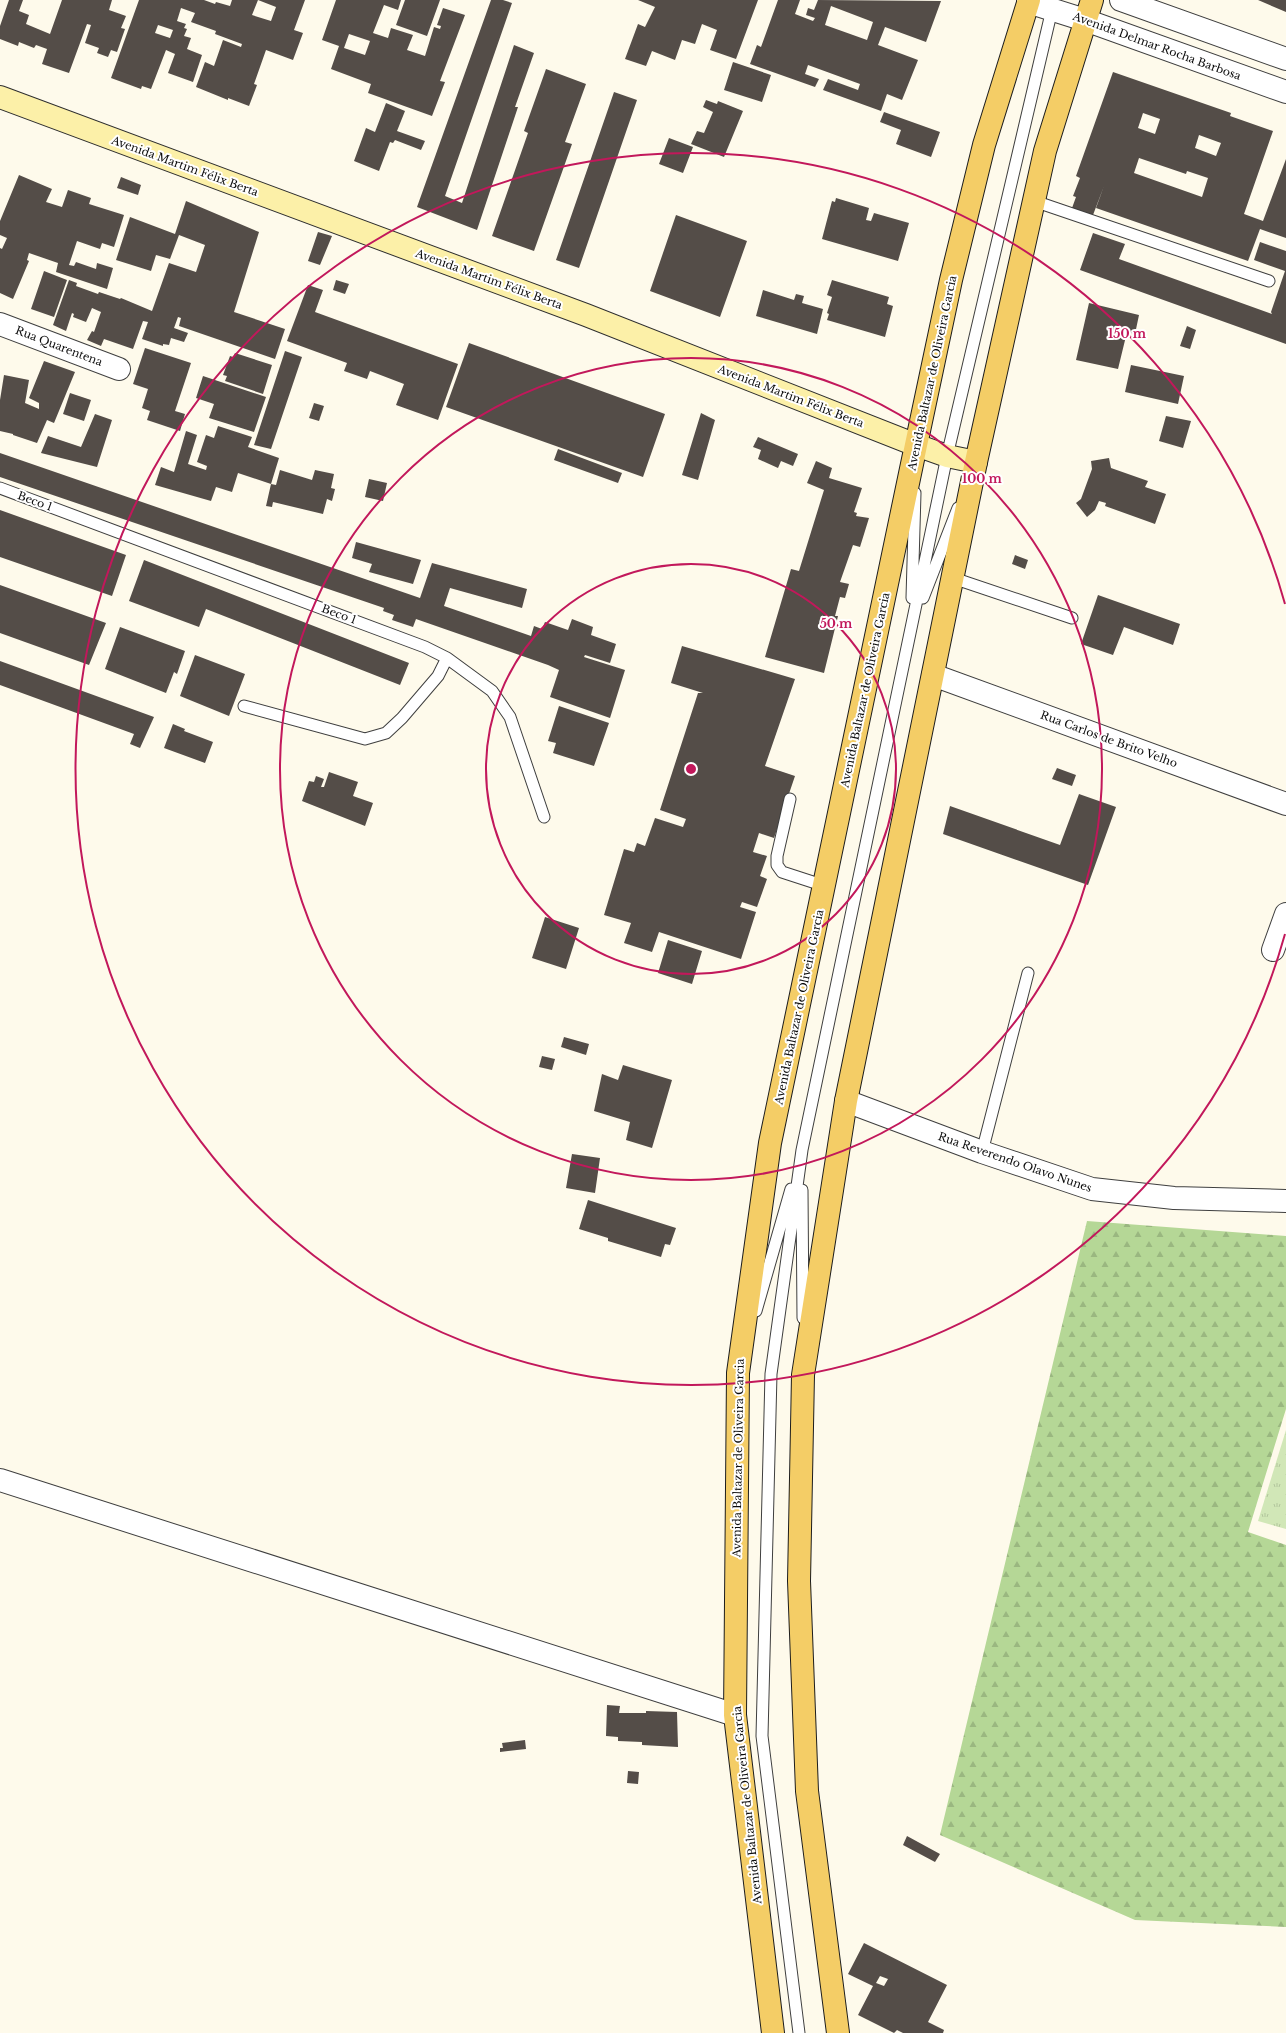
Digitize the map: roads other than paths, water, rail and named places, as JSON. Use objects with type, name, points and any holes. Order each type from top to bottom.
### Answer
[{"type":"main road","points":[[838,2033],[807,1791],[799,1581],[803,1375],[846,1101],[976,462],[1045,152],[1092,0]]},
{"type":"main road","name":"Avenida Baltazar de Oliveira Garcia","points":[[773,2033],[735,1715],[738,1373],[770,1143],[825,886],[916,445],[950,287],[984,145],[1029,1]]},
{"type":"main road","name":"Avenida Martim Félix Berta","points":[[0,97],[586,315],[916,445],[947,456],[976,462]]},
{"type":"street","points":[[1121,0],[1286,59]]},
{"type":"street","name":"Avenida Delmar Rocha Barbosa","points":[[1029,1],[1053,5],[1085,20],[1286,92]]},
{"type":"street","name":"Rua Quarentena","points":[[0,324],[119,369]]},
{"type":"street","name":"Rua Carlos de Brito Velho","points":[[933,675],[1286,804]]},
{"type":"street","points":[[1273,950],[1286,914]]},
{"type":"street","name":"Rua Reverendo Olavo Nunes","points":[[846,1101],[982,1152],[1092,1189],[1174,1198],[1286,1201]]},
{"type":"street","points":[[0,1480],[735,1715]]},
{"type":"lane","points":[[799,2033],[762,1736],[770,1374],[802,1150],[947,456],[1053,5]]},
{"type":"lane","points":[[1034,201],[1269,281]]},
{"type":"lane","points":[[912,626],[916,445]]},
{"type":"lane","points":[[912,626],[976,462]]},
{"type":"lane","name":"Beco 1","points":[[0,488],[425,647],[447,658],[492,691],[510,717],[544,817]]},
{"type":"lane","points":[[953,578],[1072,618]]},
{"type":"lane","points":[[244,706],[365,739],[386,733],[402,718],[438,676],[447,658]]},
{"type":"lane","points":[[790,799],[777,856],[777,865],[782,872],[825,886]]},
{"type":"lane","points":[[982,1152],[1028,973]]},
{"type":"lane","points":[[738,1373],[802,1150]]},
{"type":"lane","points":[[802,1150],[803,1375]]}]
